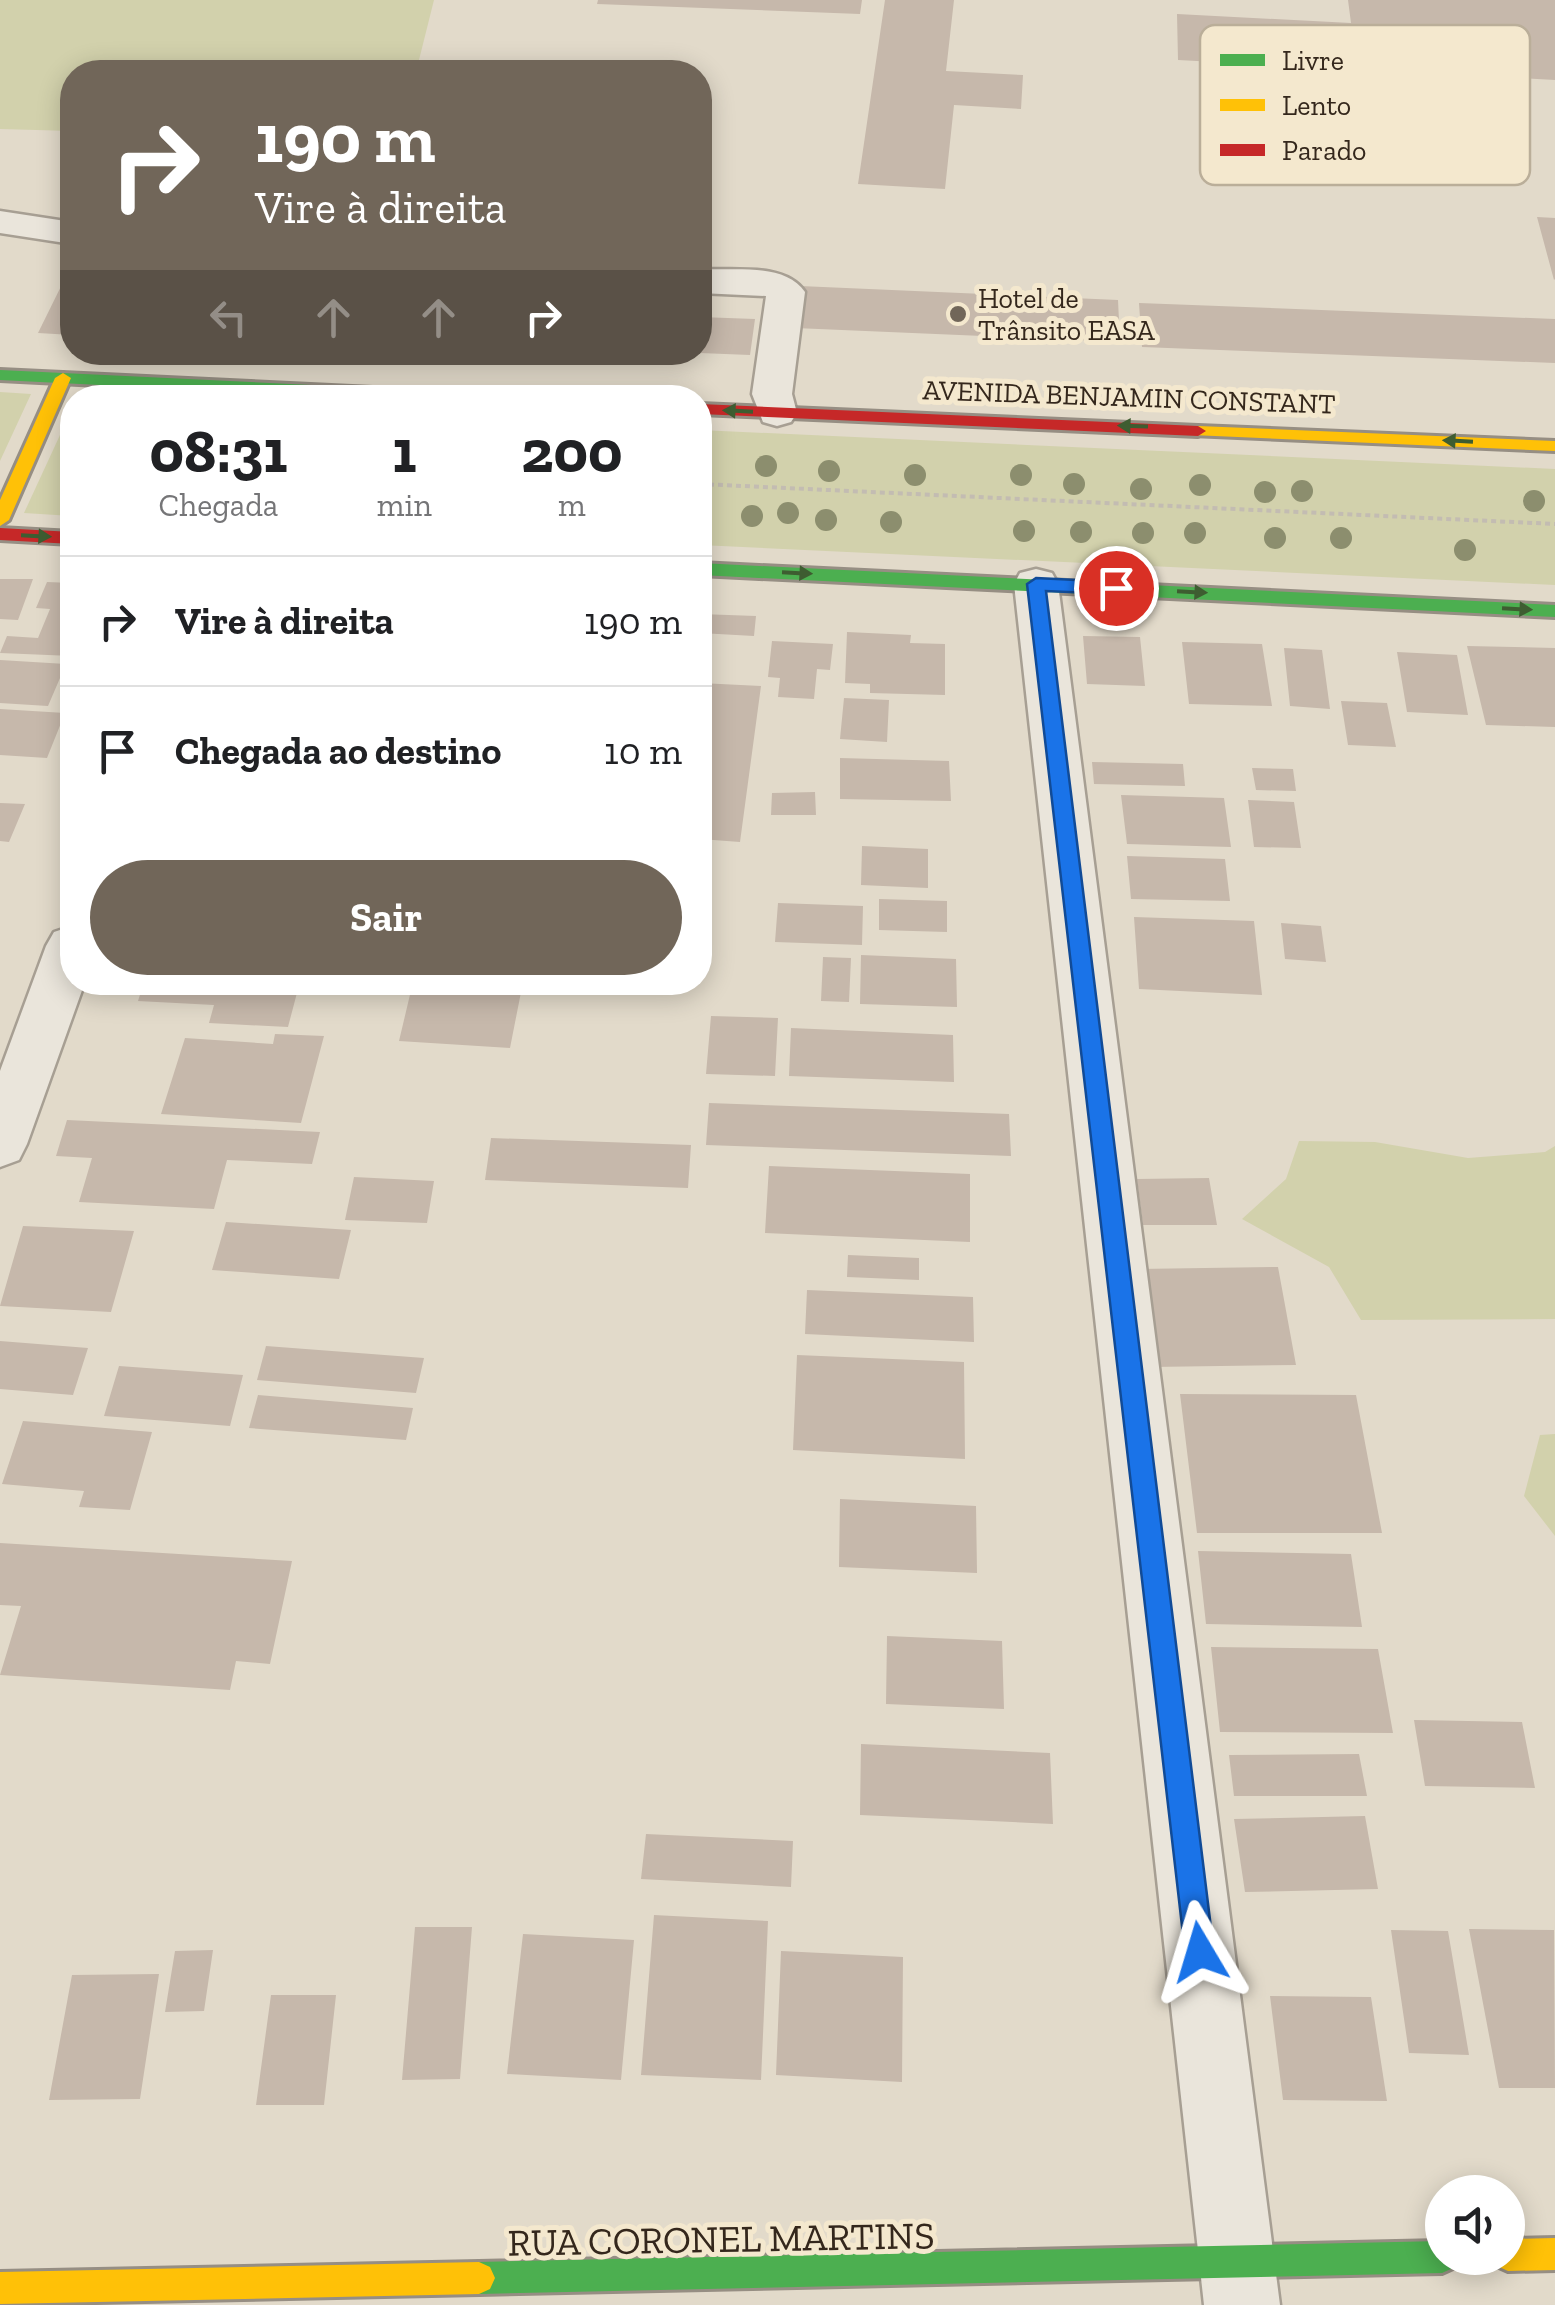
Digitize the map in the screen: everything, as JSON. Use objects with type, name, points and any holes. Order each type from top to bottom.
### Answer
[{"type":"main road","points":[[0,375],[167,385]]},
{"type":"main road","points":[[0,520],[63,378]]},
{"type":"main road","name":"AVENIDA BENJAMIN CONSTANT","points":[[712,410],[1555,446]]},
{"type":"main road","points":[[0,534],[60,537]]},
{"type":"main road","points":[[712,569],[1555,610]]},
{"type":"main road","points":[[1525,2255],[1555,2254]]},
{"type":"main road","name":"RUA CORONEL MARTINS","points":[[0,2288],[1240,2284],[1425,2259]]},
{"type":"street","points":[[0,222],[60,231]]},
{"type":"street","points":[[712,281],[775,284],[786,292],[772,394],[776,414]]},
{"type":"street","points":[[1036,584],[1240,2284]]},
{"type":"street","points":[[0,1144],[60,979]]},
{"type":"path","points":[[712,485],[1555,524]]},
{"type":"green space","points":[[0,0],[434,0],[419,60],[60,60],[60,131],[0,129]]},
{"type":"green space","points":[[0,392],[31,394],[0,461]]},
{"type":"green space","points":[[712,431],[1555,469],[1555,585],[712,546]]},
{"type":"green space","points":[[60,435],[60,515],[24,513]]},
{"type":"green space","points":[[1299,1141],[1375,1142],[1468,1158],[1545,1152],[1555,1146],[1555,1319],[1361,1320],[1329,1267],[1242,1219],[1286,1179]]},
{"type":"green space","points":[[1555,1434],[1555,1536],[1524,1496],[1540,1435]]},
{"type":"building","points":[[598,0],[862,0],[860,14],[597,4]]},
{"type":"building","points":[[885,0],[954,0],[946,71],[1023,75],[1021,109],[954,105],[945,189],[858,184]]},
{"type":"building","points":[[1348,0],[1555,0],[1555,80],[1530,79],[1530,25],[1200,25],[1200,61],[1178,60],[1177,14],[1351,23]]},
{"type":"building","points":[[1537,217],[1555,218],[1554,280]]},
{"type":"building","name":"Hotel de Trânsito EASA","points":[[800,286],[1118,300],[1120,342],[795,328]]},
{"type":"building","points":[[60,288],[60,334],[38,333]]},
{"type":"building","points":[[1139,303],[1555,319],[1555,363],[1142,347]]},
{"type":"building","points":[[712,317],[755,319],[750,355],[712,353]]},
{"type":"building","points":[[0,579],[33,579],[18,620],[0,619]]},
{"type":"building","points":[[47,582],[60,583],[60,656],[0,653],[7,636],[38,638],[50,609],[36,608]]},
{"type":"building","points":[[712,614],[756,616],[754,636],[712,634]]},
{"type":"building","points":[[847,632],[911,635],[910,643],[945,644],[945,695],[870,693],[870,684],[845,683]]},
{"type":"building","points":[[1083,636],[1140,637],[1145,686],[1087,684]]},
{"type":"building","points":[[772,641],[833,644],[830,670],[817,669],[814,699],[778,697],[780,678],[768,677]]},
{"type":"building","points":[[1182,642],[1262,644],[1272,706],[1189,704]]},
{"type":"building","points":[[1467,646],[1555,648],[1555,727],[1486,725]]},
{"type":"building","points":[[1284,648],[1322,650],[1330,709],[1290,706]]},
{"type":"building","points":[[1397,652],[1457,655],[1468,715],[1407,712]]},
{"type":"building","points":[[0,660],[60,664],[60,678],[48,706],[0,703]]},
{"type":"building","points":[[712,684],[761,686],[740,842],[712,840]]},
{"type":"building","points":[[844,698],[889,700],[887,742],[840,739]]},
{"type":"building","points":[[1341,701],[1387,703],[1396,747],[1348,745]]},
{"type":"building","points":[[0,709],[60,713],[60,726],[47,758],[0,755]]},
{"type":"building","points":[[840,758],[949,761],[951,801],[840,799]]},
{"type":"building","points":[[1092,762],[1183,764],[1185,786],[1094,784]]},
{"type":"building","points":[[1252,768],[1293,769],[1296,791],[1256,790]]},
{"type":"building","points":[[815,792],[816,815],[771,815],[772,793]]},
{"type":"building","points":[[1121,795],[1224,798],[1231,847],[1127,844]]},
{"type":"building","points":[[1248,800],[1294,802],[1301,848],[1254,847]]},
{"type":"building","points":[[0,803],[25,804],[9,842],[0,841]]},
{"type":"building","points":[[862,846],[928,849],[928,888],[861,885]]},
{"type":"building","points":[[1127,856],[1225,859],[1230,901],[1131,899]]},
{"type":"building","points":[[879,899],[947,901],[947,932],[879,930]]},
{"type":"building","points":[[778,903],[863,906],[862,945],[775,942]]},
{"type":"building","points":[[1134,917],[1254,921],[1262,995],[1139,989]]},
{"type":"building","points":[[1281,923],[1321,926],[1326,962],[1285,959]]},
{"type":"building","points":[[861,955],[956,959],[957,1007],[860,1004]]},
{"type":"building","points":[[823,957],[851,958],[849,1002],[821,1001]]},
{"type":"building","points":[[140,995],[296,995],[288,1027],[209,1023],[214,1005],[138,1001]]},
{"type":"building","points":[[410,995],[520,995],[510,1048],[399,1041]]},
{"type":"building","points":[[711,1016],[778,1018],[775,1076],[706,1074]]},
{"type":"building","points":[[791,1028],[953,1035],[954,1082],[789,1076]]},
{"type":"building","points":[[275,1034],[324,1036],[301,1123],[161,1114],[185,1038],[273,1044]]},
{"type":"building","points":[[709,1103],[1009,1114],[1011,1156],[706,1145]]},
{"type":"building","points":[[67,1120],[320,1132],[312,1164],[227,1160],[214,1209],[79,1202],[92,1158],[56,1156]]},
{"type":"building","points":[[491,1138],[691,1145],[688,1188],[485,1180]]},
{"type":"building","points":[[769,1166],[970,1174],[970,1242],[765,1233]]},
{"type":"building","points":[[354,1177],[434,1181],[427,1223],[345,1220]]},
{"type":"building","points":[[1209,1178],[1217,1225],[1143,1225],[1137,1179]]},
{"type":"building","points":[[226,1222],[351,1230],[339,1279],[212,1270]]},
{"type":"building","points":[[23,1226],[134,1231],[111,1312],[0,1306]]},
{"type":"building","points":[[848,1255],[919,1258],[919,1280],[847,1277]]},
{"type":"building","points":[[1278,1267],[1296,1365],[1151,1367],[1138,1269]]},
{"type":"building","points":[[807,1290],[973,1297],[974,1342],[805,1334]]},
{"type":"building","points":[[0,1341],[88,1348],[73,1395],[0,1389]]},
{"type":"building","points":[[266,1346],[424,1358],[416,1393],[257,1380]]},
{"type":"building","points":[[797,1355],[964,1362],[965,1459],[793,1450]]},
{"type":"building","points":[[119,1366],[243,1375],[230,1426],[104,1416]]},
{"type":"building","points":[[1180,1394],[1356,1395],[1382,1533],[1197,1533]]},
{"type":"building","points":[[258,1395],[413,1408],[406,1440],[249,1428]]},
{"type":"building","points":[[23,1421],[152,1432],[130,1510],[79,1507],[84,1491],[2,1484]]},
{"type":"building","points":[[840,1499],[976,1506],[977,1573],[839,1567]]},
{"type":"building","points":[[0,1543],[292,1561],[270,1664],[236,1661],[230,1690],[0,1675],[21,1606],[0,1605]]},
{"type":"building","points":[[1198,1551],[1351,1554],[1362,1627],[1206,1624]]},
{"type":"building","points":[[887,1636],[1002,1641],[1004,1709],[886,1704]]},
{"type":"building","points":[[1211,1647],[1378,1649],[1393,1733],[1220,1732]]},
{"type":"building","points":[[1414,1720],[1522,1722],[1535,1788],[1425,1786]]},
{"type":"building","points":[[861,1744],[1050,1753],[1053,1824],[860,1815]]},
{"type":"building","points":[[1359,1754],[1367,1796],[1234,1796],[1229,1755]]},
{"type":"building","points":[[1365,1816],[1378,1889],[1245,1892],[1234,1819]]},
{"type":"building","points":[[646,1834],[793,1841],[791,1887],[641,1879]]},
{"type":"building","points":[[654,1915],[768,1921],[761,2080],[641,2075]]},
{"type":"building","points":[[415,1927],[472,1927],[460,2079],[402,2080]]},
{"type":"building","points":[[1469,1929],[1554,1930],[1555,2088],[1499,2088]]},
{"type":"building","points":[[1391,1930],[1448,1931],[1469,2055],[1409,2053]]},
{"type":"building","points":[[523,1934],[634,1940],[621,2080],[507,2074]]},
{"type":"building","points":[[213,1950],[204,2011],[165,2012],[175,1951]]},
{"type":"building","points":[[781,1951],[903,1957],[902,2082],[776,2075]]},
{"type":"building","points":[[159,1974],[140,2099],[49,2100],[72,1975]]},
{"type":"building","points":[[271,1995],[336,1995],[324,2105],[256,2105]]},
{"type":"building","points":[[1270,1996],[1371,1997],[1387,2101],[1283,2100]]},
{"type":"traffic: fast","points":[[0,375],[207,385]]},
{"type":"traffic: fast","points":[[712,570],[1555,611]]},
{"type":"traffic: fast","points":[[479,2278],[1425,2257]]},
{"type":"traffic: slow","points":[[0,520],[63,378]]},
{"type":"traffic: slow","points":[[1198,431],[1555,446]]},
{"type":"traffic: slow","points":[[1525,2255],[1555,2254]]},
{"type":"traffic: slow","points":[[0,2288],[479,2278]]},
{"type":"traffic: jam","points":[[712,410],[1198,431]]},
{"type":"traffic: jam","points":[[0,534],[60,537]]},
{"type":"place","name":"Hotel de Trânsito EASA","points":[[958,314]]},
{"type":"route","points":[[1116,588],[1036,584],[1200,1952]]}]
